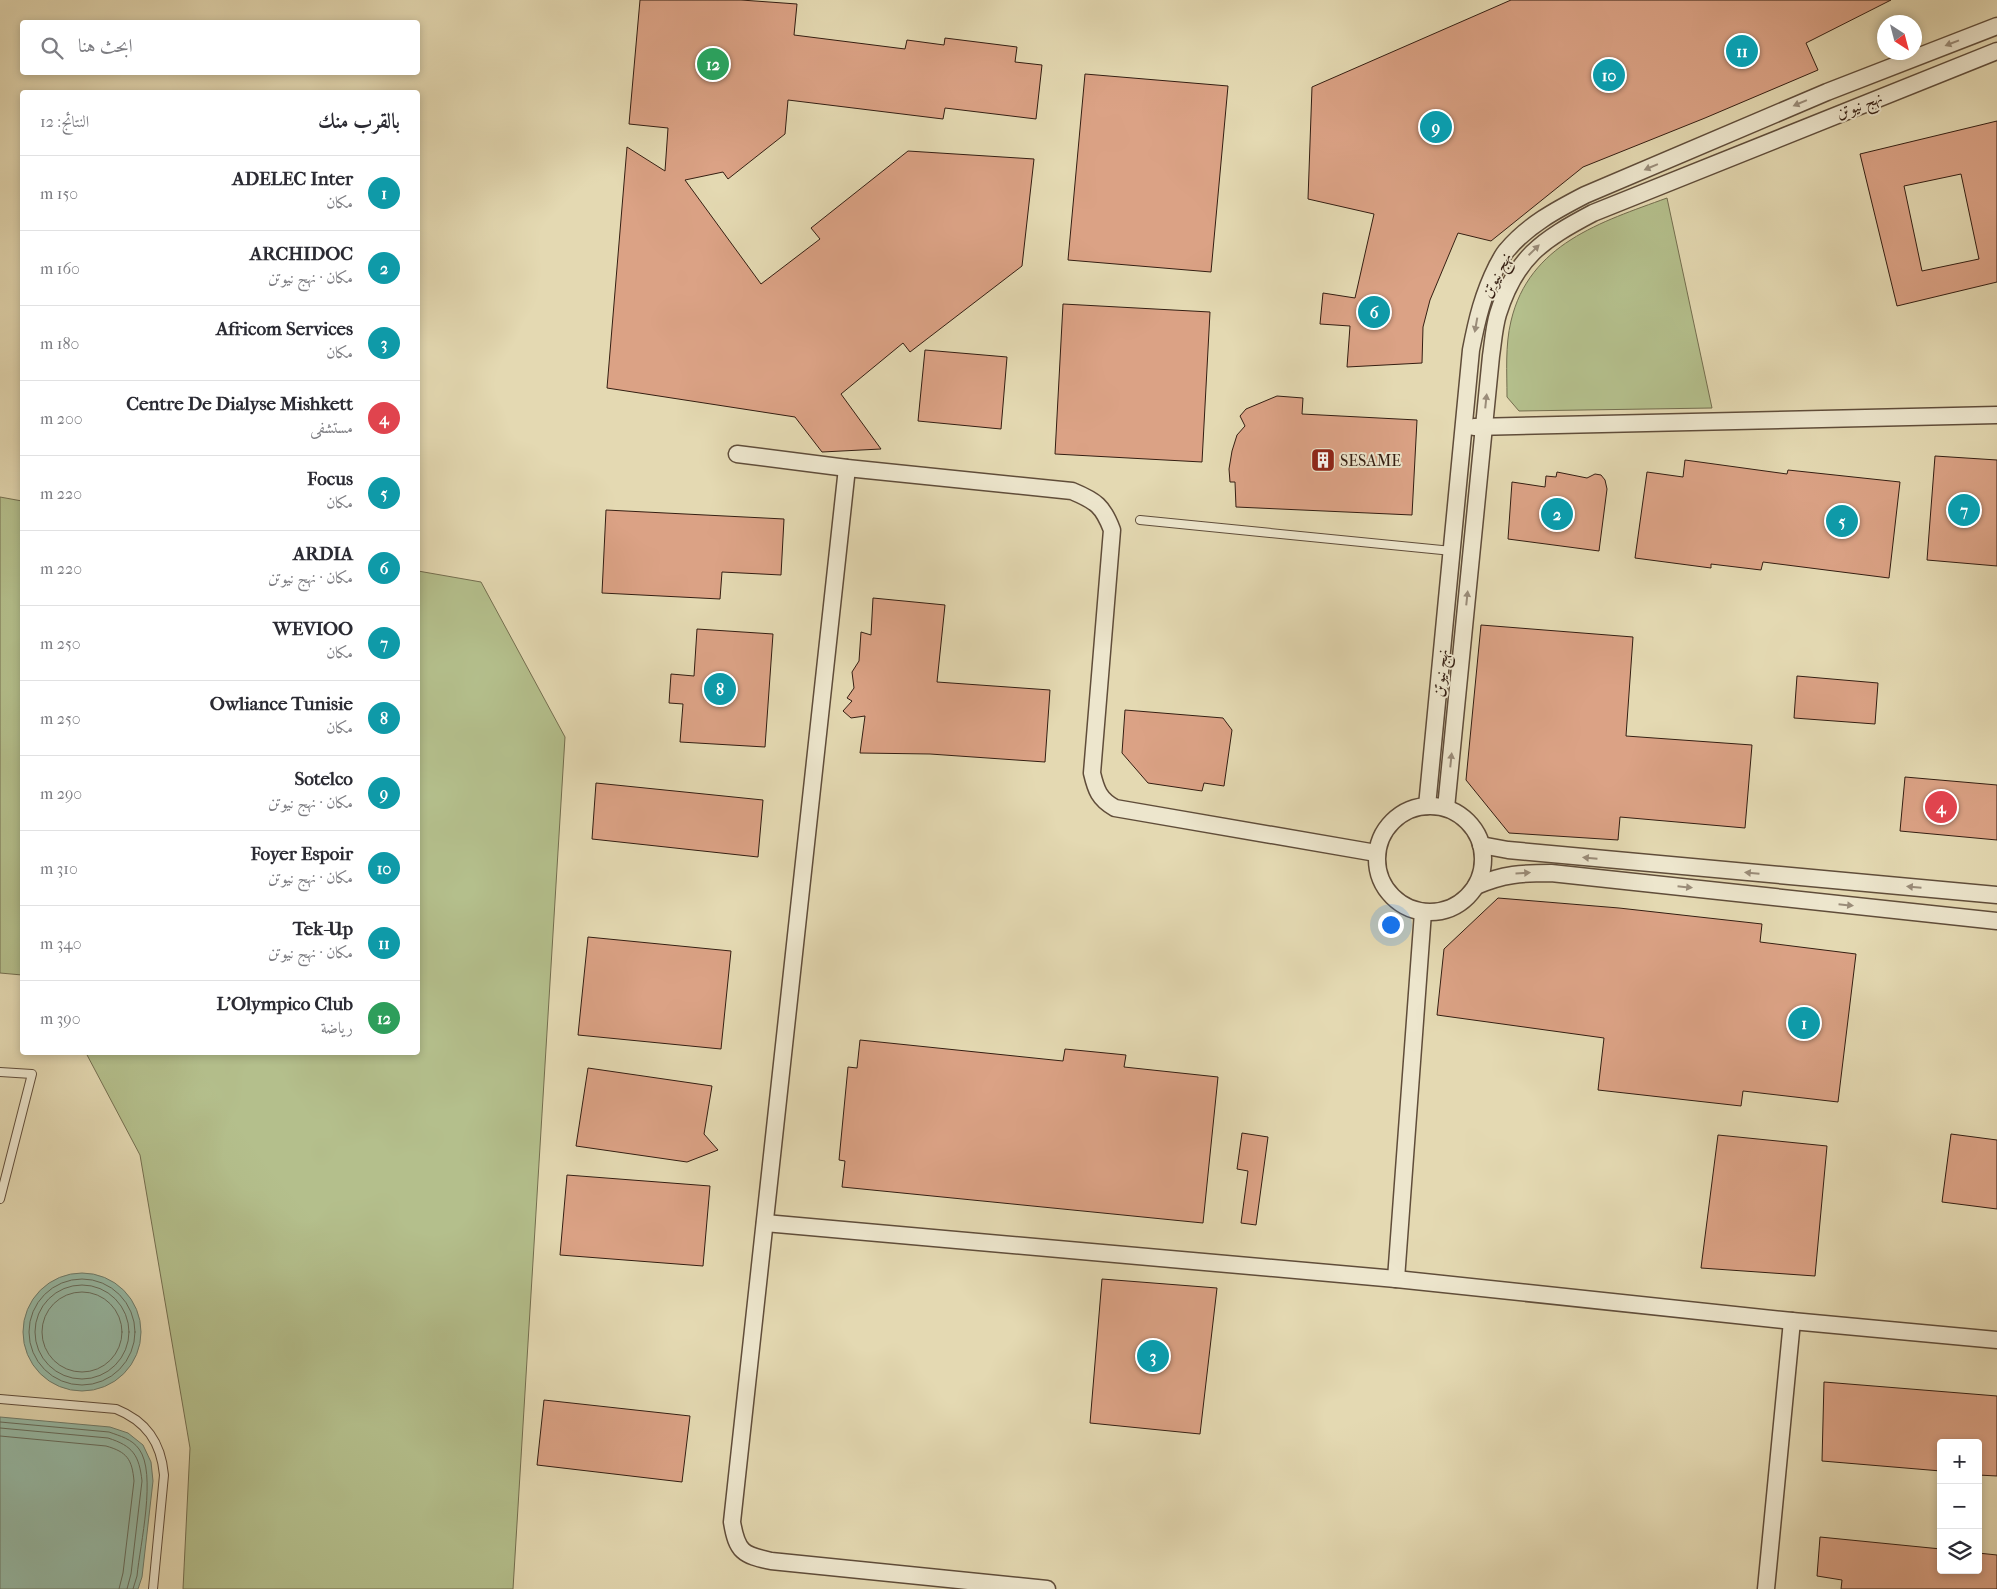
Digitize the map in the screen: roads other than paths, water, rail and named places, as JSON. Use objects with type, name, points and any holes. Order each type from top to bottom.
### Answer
[{"type":"street","name":"نهج نيوتن","points":[[1427,806],[1471,350],[1478,310],[1506,251],[1530,228],[1584,195],[1827,92],[1997,26]]},
{"type":"street","name":"نهج نيوتن","points":[[1446,808],[1483,426],[1497,316],[1521,263],[1542,243],[1592,213],[1997,51]]},
{"type":"street","points":[[1499,264],[1516,272]]},
{"type":"street","points":[[1464,427],[1997,415]]},
{"type":"street","points":[[737,454],[847,468],[1072,491],[1092,499],[1106,512],[1112,530],[1092,772],[1095,787],[1104,802],[1115,808],[1376,853]]},
{"type":"street","points":[[847,468],[733,1504],[733,1530],[741,1551],[751,1556],[771,1561],[1047,1589]]},
{"type":"street","points":[[1436,806],[1446,808],[1456,812],[1472,826],[1481,845],[1483,866],[1476,886],[1462,902],[1444,911],[1423,912],[1403,906],[1387,892],[1378,874],[1376,853],[1383,833],[1396,817],[1415,807],[1436,806]]},
{"type":"street","points":[[1481,845],[1508,850],[1997,895]]},
{"type":"street","points":[[1476,886],[1494,878],[1520,873],[1551,873],[1997,921]]},
{"type":"street","points":[[1935,914],[1936,889]]},
{"type":"street","points":[[1396,1278],[1423,912]]},
{"type":"street","points":[[765,1223],[1396,1278],[1792,1321],[1997,1340]]},
{"type":"street","points":[[1766,1589],[1792,1321]]},
{"type":"lane","points":[[1140,520],[1452,550]]},
{"type":"lane","points":[[0,1072],[32,1074],[0,1199]]},
{"type":"lane","points":[[0,1399],[116,1409],[132,1416],[156,1442],[163,1459],[164,1475],[153,1589]]},
{"type":"water","points":[[82,1273],[104,1278],[115,1283],[131,1299],[136,1310],[141,1332],[136,1354],[131,1365],[115,1381],[104,1386],[82,1391],[60,1386],[49,1381],[33,1365],[28,1354],[23,1332],[28,1310],[33,1299],[49,1283],[60,1278]]},
{"type":"water","points":[[0,1417],[110,1427],[128,1433],[143,1445],[151,1462],[153,1481],[142,1577],[138,1589],[0,1589]]},
{"type":"place","name":"Tek-Up","points":[[1742,51]]},
{"type":"place","name":"L'Olympico Club","points":[[713,64]]},
{"type":"place","name":"Foyer Espoir","points":[[1609,75]]},
{"type":"place","name":"Sotelco","points":[[1436,127]]},
{"type":"place","name":"ARDIA","points":[[1374,312]]},
{"type":"place","name":"SESAME","points":[[1323,460]]},
{"type":"place","name":"WEVIOO","points":[[1964,510]]},
{"type":"place","name":"ARCHIDOC","points":[[1557,514]]},
{"type":"place","name":"Focus","points":[[1842,521]]},
{"type":"place","name":"Owliance Tunisie","points":[[720,689]]},
{"type":"place","name":"Centre De Dialyse Mishkett","points":[[1941,807]]},
{"type":"place","name":"ADELEC Inter","points":[[1804,1023]]},
{"type":"place","name":"Africom Services","points":[[1153,1356]]}]
